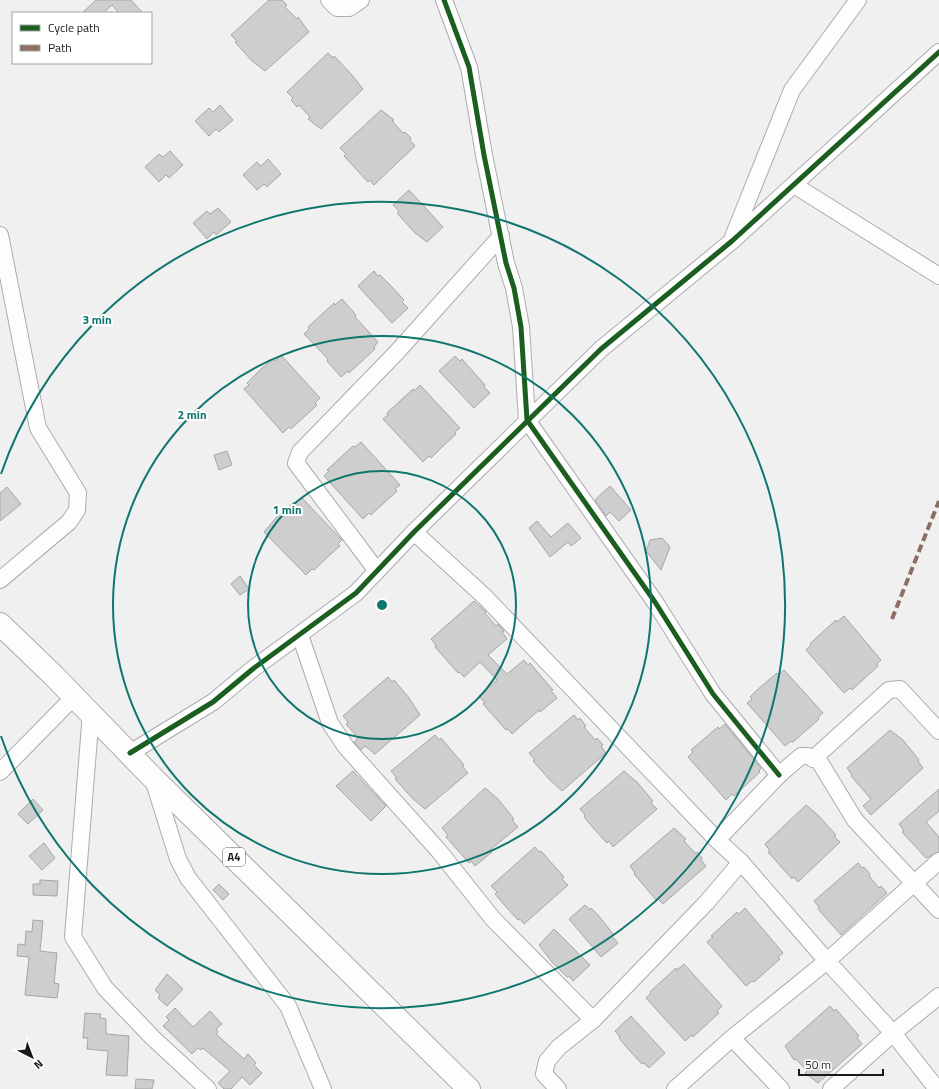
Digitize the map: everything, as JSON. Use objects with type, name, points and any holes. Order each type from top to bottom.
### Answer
[{"type":"highway","name":"A4","points":[[0,624],[91,713],[153,778],[469,1089]]},
{"type":"street","points":[[329,0],[337,8],[349,8],[361,0]]},
{"type":"street","points":[[444,0],[469,67],[500,236],[506,263],[514,288],[521,326],[527,420],[655,602],[714,694],[779,775]]},
{"type":"street","points":[[732,241],[792,90],[858,0]]},
{"type":"street","points":[[130,753],[213,702],[254,668],[356,593],[414,532],[601,349],[732,241],[939,52]]},
{"type":"street","points":[[794,185],[939,276]]},
{"type":"street","points":[[0,235],[38,428],[78,493],[77,510],[69,522],[0,580]]},
{"type":"street","points":[[377,572],[296,463],[300,452],[397,352],[500,236]]},
{"type":"street","points":[[414,532],[485,597],[717,840],[741,862],[827,961],[893,1033],[937,1089]]},
{"type":"street","points":[[300,635],[330,723],[346,746],[439,851],[493,919],[593,1020]]},
{"type":"street","points":[[813,759],[889,690],[900,689],[939,731]]},
{"type":"street","points":[[0,772],[74,696]]},
{"type":"street","points":[[91,713],[73,937],[105,988],[193,1082],[208,1089]]},
{"type":"street","points":[[717,840],[779,775],[800,756],[808,756],[819,761],[855,820],[939,910]]},
{"type":"street","points":[[153,778],[178,859],[188,878],[288,1006],[323,1089]]},
{"type":"street","points":[[675,1089],[732,1038],[827,961],[939,861]]},
{"type":"street","points":[[558,1089],[544,1074],[547,1061],[559,1047],[593,1020],[707,902],[741,862]]},
{"type":"street","points":[[831,1089],[893,1033],[939,996]]},
{"type":"street","points":[[732,1038],[781,1089]]},
{"type":"building","points":[[96,0],[131,0],[142,12],[118,12],[112,5],[104,12],[83,12]]},
{"type":"building","points":[[269,0],[282,0],[287,5],[285,7],[297,19],[298,17],[309,32],[265,71],[252,61],[235,42],[237,41],[231,35]]},
{"type":"building","points":[[328,53],[333,58],[334,56],[363,89],[321,129],[308,119],[310,117],[299,105],[297,107],[291,100],[293,98],[287,92]]},
{"type":"building","points":[[220,105],[233,120],[219,132],[216,129],[209,136],[195,121],[209,108],[213,112]]},
{"type":"building","points":[[381,110],[394,120],[392,121],[403,133],[405,132],[411,138],[410,140],[415,146],[374,185],[370,180],[368,182],[344,156],[346,154],[340,148]]},
{"type":"building","points":[[170,151],[183,165],[169,178],[166,175],[159,182],[145,167],[159,154],[163,157]]},
{"type":"building","points":[[268,159],[281,174],[267,187],[264,184],[257,190],[243,175],[257,162],[261,166]]},
{"type":"building","points":[[409,190],[443,227],[427,242],[414,232],[397,213],[399,211],[393,205]]},
{"type":"building","points":[[218,208],[231,222],[216,235],[214,232],[207,239],[193,223],[207,211],[210,214]]},
{"type":"building","points":[[374,271],[393,288],[404,300],[402,302],[408,308],[392,323],[358,286]]},
{"type":"building","points":[[342,299],[356,315],[355,317],[378,342],[374,347],[375,349],[349,373],[348,371],[341,377],[327,361],[328,359],[304,334],[309,329],[308,327],[334,303],[335,305]]},
{"type":"building","points":[[281,355],[320,398],[315,403],[317,405],[291,429],[289,427],[283,433],[244,389],[249,385],[247,383],[261,369],[273,359],[275,361]]},
{"type":"building","points":[[455,356],[460,361],[462,359],[485,385],[484,387],[490,393],[474,408],[439,371]]},
{"type":"building","points":[[420,385],[460,428],[455,432],[456,434],[431,458],[429,456],[423,462],[383,419],[388,415],[387,413],[401,400]]},
{"type":"building","points":[[361,442],[400,485],[395,489],[397,491],[371,515],[369,513],[363,519],[324,476],[329,471],[327,470],[342,456],[353,446],[355,447]]},
{"type":"building","points":[[227,451],[232,465],[219,470],[214,455]]},
{"type":"building","points":[[610,486],[631,510],[619,521],[610,512],[606,516],[595,500]]},
{"type":"building","points":[[7,487],[21,504],[0,521],[0,493]]},
{"type":"building","points":[[302,498],[342,540],[338,544],[340,546],[314,570],[312,569],[306,575],[264,532],[275,519],[294,502],[295,503]]},
{"type":"building","points":[[537,521],[551,537],[568,523],[581,538],[571,546],[568,542],[550,557],[529,528]]},
{"type":"building","points":[[662,538],[670,547],[661,570],[646,551],[650,540]]},
{"type":"building","points":[[240,576],[249,589],[240,595],[231,584]]},
{"type":"building","points":[[474,601],[486,612],[485,613],[496,626],[498,624],[504,631],[502,632],[507,639],[488,655],[507,674],[524,660],[528,665],[530,663],[553,690],[551,691],[557,698],[540,712],[539,710],[512,734],[508,729],[506,730],[483,704],[485,703],[479,696],[497,680],[480,662],[464,677],[459,672],[458,673],[435,647],[436,645],[431,639]]},
{"type":"building","points":[[844,616],[881,660],[877,664],[878,666],[852,690],[850,688],[844,693],[806,650],[817,637],[836,620],[837,622]]},
{"type":"building","points":[[784,670],[823,713],[818,717],[819,719],[793,742],[791,741],[785,746],[747,703],[752,699],[750,697],[757,690],[777,673],[778,675]]},
{"type":"building","points":[[388,677],[392,682],[394,680],[409,698],[420,715],[375,754],[365,746],[361,750],[354,742],[358,738],[346,724],[348,722],[343,716]]},
{"type":"building","points":[[574,715],[578,720],[580,718],[586,726],[584,727],[595,740],[597,738],[603,745],[601,746],[606,753],[562,791],[533,761],[535,760],[529,753]]},
{"type":"building","points":[[725,724],[761,768],[759,771],[760,772],[734,796],[732,794],[726,800],[688,757],[693,752],[691,750],[718,727],[719,729]]},
{"type":"building","points":[[890,730],[903,740],[919,760],[918,761],[923,768],[871,815],[863,806],[871,799],[851,776],[852,775],[847,768]]},
{"type":"building","points":[[435,735],[439,740],[441,738],[464,765],[462,766],[468,773],[425,809],[412,798],[395,779],[397,778],[391,771]]},
{"type":"building","points":[[353,771],[386,806],[371,821],[336,786]]},
{"type":"building","points":[[624,771],[637,782],[653,801],[651,803],[657,809],[613,847],[609,841],[607,843],[594,829],[584,817],[585,815],[580,809]]},
{"type":"building","points":[[485,788],[498,799],[514,819],[512,820],[518,827],[490,850],[492,852],[475,866],[471,861],[469,863],[446,837],[448,835],[442,828]]},
{"type":"building","points":[[939,789],[939,811],[926,822],[939,837],[939,852],[926,858],[902,832],[904,831],[899,824]]},
{"type":"building","points":[[33,799],[43,810],[28,824],[18,814]]},
{"type":"building","points":[[806,805],[819,816],[836,835],[834,836],[840,842],[798,882],[794,877],[792,879],[768,852],[770,851],[765,844]]},
{"type":"building","points":[[674,828],[686,839],[684,841],[695,853],[697,852],[706,866],[663,904],[658,899],[657,901],[634,874],[635,873],[630,866]]},
{"type":"building","points":[[44,843],[55,858],[42,870],[29,856]]},
{"type":"building","points":[[535,847],[539,852],[541,851],[564,877],[562,879],[568,885],[524,924],[520,919],[518,920],[506,907],[495,894],[497,892],[491,886]]},
{"type":"building","points":[[858,863],[870,874],[869,876],[879,888],[881,886],[887,893],[841,935],[818,909],[819,907],[814,901]]},
{"type":"building","points":[[40,880],[58,881],[57,896],[33,895],[33,884],[40,884]]},
{"type":"building","points":[[219,884],[229,894],[223,900],[213,890]]},
{"type":"building","points":[[585,905],[590,910],[591,908],[598,915],[614,935],[612,936],[618,943],[601,957],[569,919]]},
{"type":"building","points":[[745,908],[783,953],[778,957],[780,959],[754,982],[752,981],[746,986],[707,942],[713,937],[711,936],[737,912],[739,914]]},
{"type":"building","points":[[33,920],[43,921],[40,951],[57,953],[54,983],[59,984],[57,998],[25,995],[29,957],[17,956],[18,944],[25,945],[26,931],[32,932]]},
{"type":"building","points":[[554,929],[590,965],[573,981],[552,962],[539,945]]},
{"type":"building","points":[[684,964],[722,1006],[717,1011],[719,1013],[693,1037],[692,1035],[685,1041],[646,998],[651,993],[650,992],[676,968],[677,970]]},
{"type":"building","points":[[167,974],[183,989],[167,1006],[158,998],[160,995],[155,990]]},
{"type":"building","points":[[830,1006],[834,1011],[836,1009],[859,1036],[857,1038],[862,1044],[818,1083],[805,1073],[807,1071],[796,1059],[794,1060],[785,1046]]},
{"type":"building","points":[[175,1008],[193,1027],[210,1011],[222,1024],[216,1029],[218,1032],[216,1034],[244,1059],[248,1054],[256,1063],[254,1065],[262,1073],[250,1085],[242,1077],[231,1089],[224,1089],[218,1083],[230,1071],[203,1048],[201,1050],[198,1048],[192,1054],[163,1026],[169,1020],[166,1017]]},
{"type":"building","points":[[85,1013],[101,1014],[100,1018],[106,1019],[106,1034],[129,1036],[127,1076],[106,1075],[108,1051],[87,1049],[88,1038],[83,1038]]},
{"type":"building","points":[[631,1016],[665,1053],[649,1068],[644,1063],[642,1064],[629,1050],[615,1031]]},
{"type":"building","points":[[136,1079],[154,1080],[152,1089],[135,1089]]},
{"type":"marked path","points":[[892,619],[939,501]]},
{"type":"cycle path","points":[[444,0],[469,67],[484,155],[506,263],[514,288],[521,327],[527,420],[655,602],[713,694],[779,775]]},
{"type":"cycle path","points":[[130,753],[213,702],[254,668],[356,593],[414,532],[601,349],[732,241],[939,52]]}]
